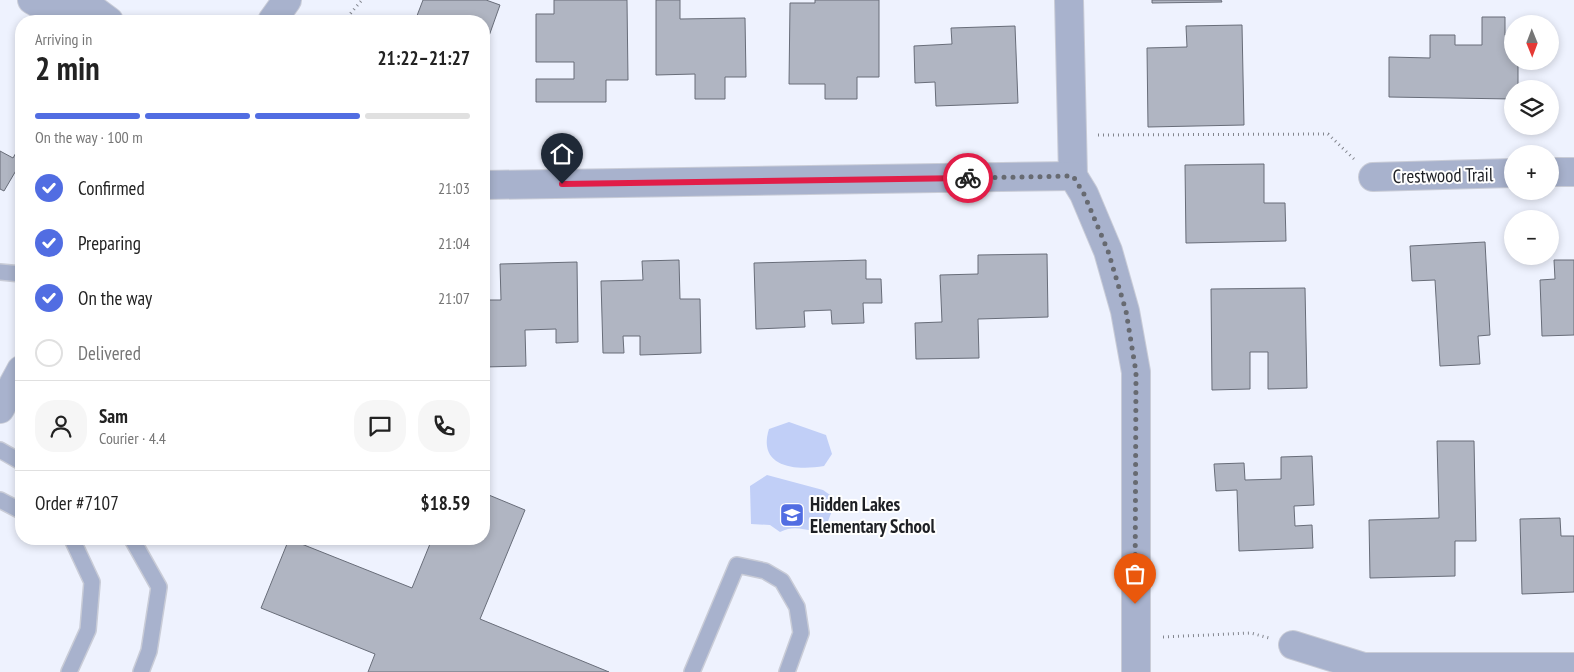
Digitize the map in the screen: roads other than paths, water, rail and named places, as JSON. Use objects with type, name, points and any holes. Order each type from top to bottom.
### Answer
[{"type":"street","points":[[276,15],[287,0]]},
{"type":"street","points":[[1069,0],[1073,176],[1084,194],[1108,251],[1126,311],[1136,372],[1136,672]]},
{"type":"street","points":[[42,9],[94,10],[101,15]]},
{"type":"street","points":[[1559,172],[1574,172]]},
{"type":"street","name":"Crestwood Trail","points":[[1373,177],[1504,173]]},
{"type":"street","points":[[490,186],[1073,176]]},
{"type":"street","points":[[0,409],[15,381]]},
{"type":"street","points":[[1293,645],[1364,667],[1574,667]]},
{"type":"lane","points":[[0,272],[15,273]]},
{"type":"lane","points":[[0,450],[15,459]]},
{"type":"lane","points":[[0,500],[15,508]]},
{"type":"lane","points":[[69,672],[88,630],[92,582],[75,545]]},
{"type":"lane","points":[[135,545],[159,587],[149,651],[141,672]]},
{"type":"lane","points":[[692,672],[737,565],[765,571],[782,582],[797,607],[800,633],[786,672]]},
{"type":"place","name":"Hidden Lakes Elementary School","points":[[792,515]]}]
